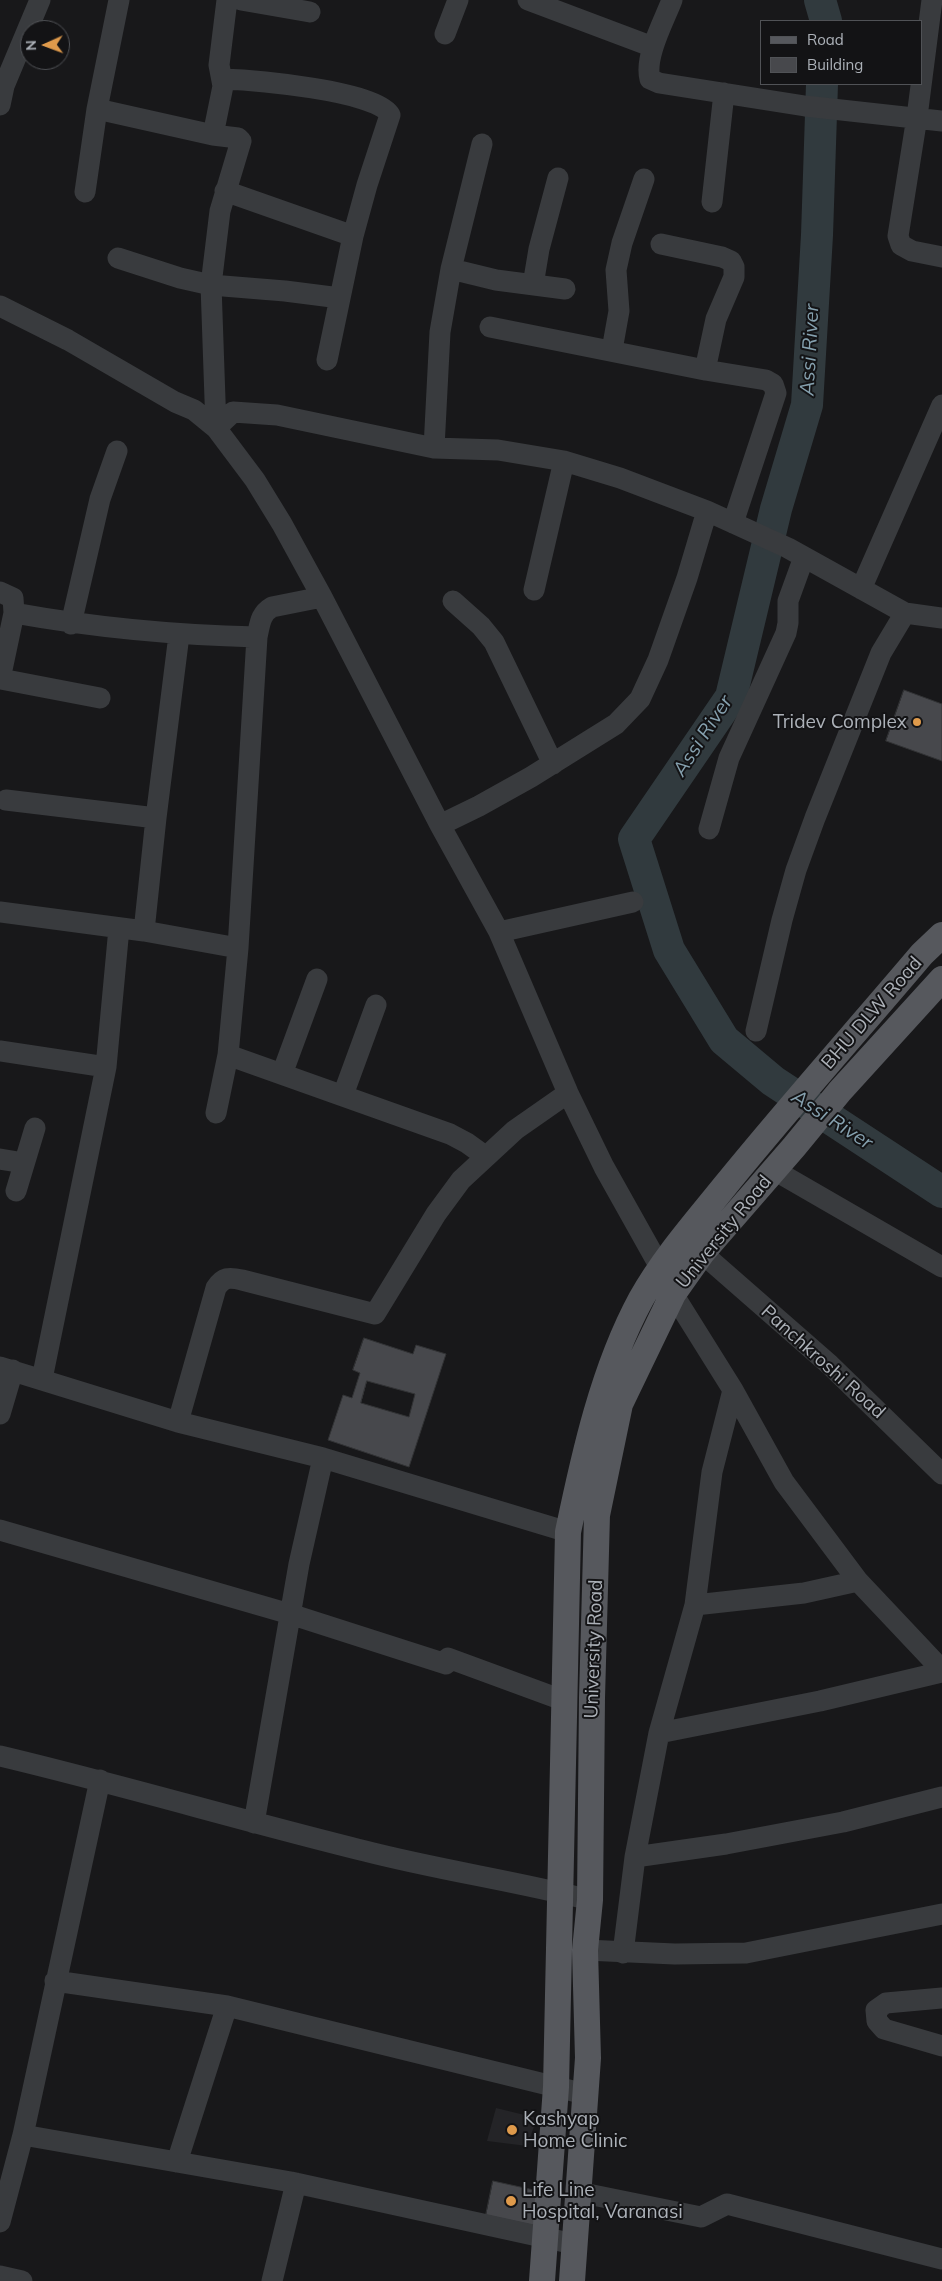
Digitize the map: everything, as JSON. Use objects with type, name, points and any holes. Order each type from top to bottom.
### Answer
[{"type":"main road","name":"BHU DLW Road","points":[[542,2281],[556,2087],[562,1893],[568,1532],[583,1459],[610,1371],[640,1301],[660,1267],[766,1134],[922,954],[942,935]]},
{"type":"main road","name":"BHU DLW Road","points":[[840,1091],[939,987]]},
{"type":"main road","name":"University Road","points":[[572,2281],[588,2058],[585,1950],[590,1900],[592,1698],[598,1515],[620,1404],[673,1294],[702,1253],[840,1091]]},
{"type":"street","points":[[1,92],[40,0]]},
{"type":"street","points":[[84,192],[97,108],[119,0]]},
{"type":"street","points":[[213,135],[223,86],[219,65],[227,0]]},
{"type":"street","points":[[241,0],[310,12]]},
{"type":"street","points":[[444,34],[458,0]]},
{"type":"street","points":[[528,0],[653,47]]},
{"type":"street","points":[[672,0],[653,47],[649,73],[650,79],[659,83],[805,106],[829,107],[942,121]]},
{"type":"street","points":[[922,78],[932,0]]},
{"type":"street","points":[[222,79],[328,90],[381,106],[390,115],[367,185],[353,236],[327,360]]},
{"type":"street","points":[[921,85],[898,236],[901,245],[912,251],[942,257]]},
{"type":"street","points":[[712,202],[724,93]]},
{"type":"street","points":[[97,108],[213,135],[238,138],[241,142],[220,211],[211,285],[216,428]]},
{"type":"street","points":[[434,448],[440,332],[451,269],[482,144]]},
{"type":"street","points":[[533,285],[539,249],[558,178]]},
{"type":"street","points":[[612,350],[619,311],[616,270],[622,243],[644,179]]},
{"type":"street","points":[[225,191],[353,236]]},
{"type":"street","points":[[660,244],[722,257],[731,261],[734,267],[734,277],[716,318],[705,370]]},
{"type":"street","points":[[118,258],[180,278],[211,285],[340,298]]},
{"type":"street","points":[[451,269],[496,280],[565,288]]},
{"type":"street","points":[[0,306],[68,340],[174,402],[194,410],[216,428],[264,495],[322,597],[440,825],[499,932],[568,1093],[604,1167],[673,1294],[733,1390],[784,1482],[858,1581],[942,1671],[820,1701],[659,1733]]},
{"type":"street","points":[[490,327],[705,370],[766,380],[773,384],[776,393],[742,527]]},
{"type":"street","points":[[861,589],[942,405]]},
{"type":"street","points":[[216,428],[234,412],[254,412],[277,415],[434,448],[498,450],[564,461],[620,478],[707,511],[796,552],[905,613],[942,618]]},
{"type":"street","points":[[71,624],[100,499],[117,451]]},
{"type":"street","points":[[534,590],[564,461]]},
{"type":"street","points":[[440,825],[479,806],[553,764],[616,724],[640,699],[658,660],[687,578],[707,511]]},
{"type":"street","points":[[709,829],[729,758],[786,633],[788,601],[796,552]]},
{"type":"street","points":[[0,592],[13,598],[14,613],[0,679],[100,698]]},
{"type":"street","points":[[216,1113],[228,1055],[238,948],[260,618],[272,607],[322,597]]},
{"type":"street","points":[[453,601],[481,626],[494,642],[553,764]]},
{"type":"street","points":[[14,613],[71,624],[179,635],[258,637]]},
{"type":"street","points":[[756,1031],[785,912],[815,818],[881,653],[905,613]]},
{"type":"street","points":[[144,931],[179,635]]},
{"type":"street","points":[[6,800],[156,818]]},
{"type":"street","points":[[499,932],[633,902]]},
{"type":"street","points":[[0,912],[144,931],[238,948]]},
{"type":"street","points":[[42,1379],[106,1067],[119,928]]},
{"type":"street","points":[[282,1074],[317,979]]},
{"type":"street","points":[[343,1095],[376,1005]]},
{"type":"street","points":[[0,1051],[106,1067]]},
{"type":"street","points":[[228,1055],[450,1134],[485,1156]]},
{"type":"street","points":[[178,1422],[216,1288],[221,1280],[230,1277],[375,1314],[436,1214],[461,1180],[515,1130],[568,1093]]},
{"type":"street","points":[[16,1191],[35,1128]]},
{"type":"street","points":[[0,1158],[24,1163]]},
{"type":"street","points":[[774,1170],[942,1267]]},
{"type":"street","name":"Panchkroshi Road","points":[[702,1253],[830,1365],[942,1474]]},
{"type":"street","points":[[0,1414],[6,1368],[178,1422],[323,1458],[568,1532]]},
{"type":"street","points":[[623,1953],[635,1857],[659,1733],[695,1605],[712,1472],[733,1390]]},
{"type":"street","points":[[254,1823],[299,1564],[323,1458]]},
{"type":"street","points":[[0,1530],[447,1661],[565,1702]]},
{"type":"street","points":[[695,1605],[804,1593],[858,1581]]},
{"type":"street","points":[[0,1756],[100,1780],[254,1823],[368,1852],[590,1900]]},
{"type":"street","points":[[0,2222],[23,2135],[100,1780]]},
{"type":"street","points":[[635,1857],[726,1844],[843,1822],[942,1797]]},
{"type":"street","points":[[585,1950],[623,1953],[746,1953],[942,1914]]},
{"type":"street","points":[[55,1981],[227,2006],[585,2094]]},
{"type":"street","points":[[942,1998],[886,2003],[876,2010],[877,2021],[884,2029],[942,2046]]},
{"type":"street","points":[[177,2162],[227,2006]]},
{"type":"street","points":[[23,2135],[296,2184],[574,2244]]},
{"type":"street","points":[[272,2281],[296,2184]]},
{"type":"street","points":[[578,2192],[701,2217],[727,2204],[942,2259]]},
{"type":"street","points":[[0,2276],[22,2281]]},
{"type":"shaded area","name":"Kashyap Home Clinic","points":[[496,2108],[537,2118],[527,2146],[487,2141]]},
{"type":"building","name":"Tridev Complex","points":[[904,690],[942,704],[942,761],[886,741]]},
{"type":"building","points":[[364,1338],[413,1354],[416,1345],[446,1354],[409,1467],[328,1440],[343,1395],[352,1398],[360,1373],[353,1370]],"holes":[[[367,1381],[415,1394],[409,1417],[361,1403]]]},
{"type":"building","points":[[493,2181],[543,2192],[536,2226],[486,2215]]},
{"type":"waterway","name":"Assi River","points":[[820,0],[826,20]]},
{"type":"waterway","name":"Assi River","points":[[822,85],[817,235],[807,405],[776,509],[731,697],[634,839],[669,950],[724,1040],[773,1081],[942,1192]]},
{"type":"place","name":"Tridev Complex","points":[[917,722]]},
{"type":"place","name":"Kashyap Home Clinic","points":[[512,2130]]},
{"type":"place","name":"Life Line Hospital, Varanasi","points":[[511,2201]]}]
